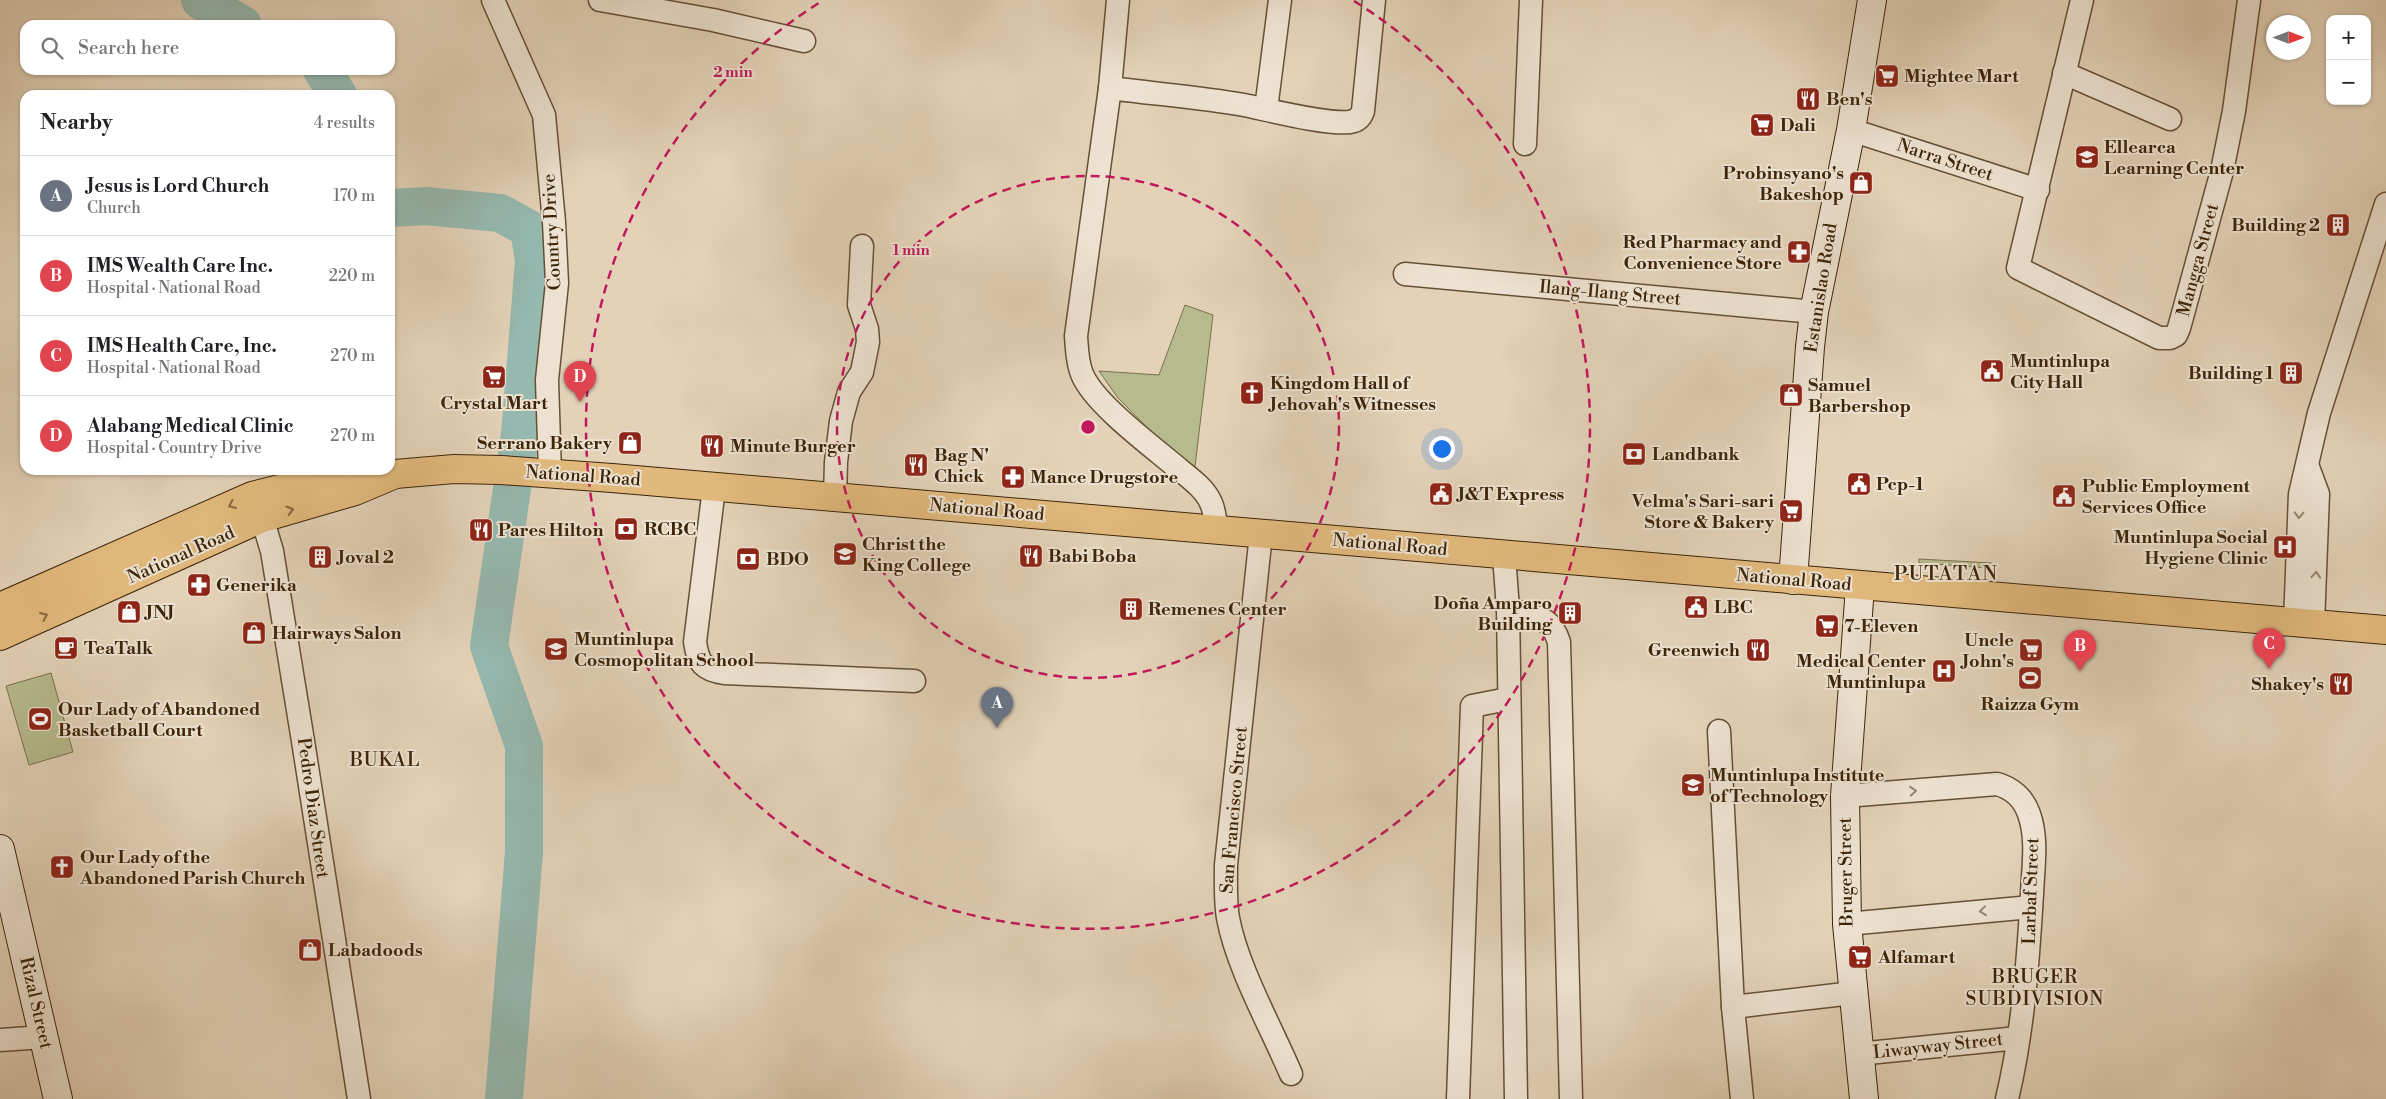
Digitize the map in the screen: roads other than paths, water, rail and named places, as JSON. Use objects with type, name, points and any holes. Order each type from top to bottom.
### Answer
[{"type":"highway","name":"National Road","points":[[395,474],[454,469],[541,473],[2386,630]]},
{"type":"highway","name":"National Road","points":[[0,607],[13,595],[252,496],[336,475]]},
{"type":"highway","name":"National Road","points":[[0,636],[262,518],[355,491],[393,475]]},
{"type":"street","name":"Country Drive","points":[[493,0],[544,115],[554,222],[557,283],[547,380],[541,473]]},
{"type":"street","points":[[600,0],[714,10],[804,41]]},
{"type":"street","points":[[1118,0],[1110,88],[1076,336],[1078,358],[1082,374],[1091,390],[1106,407],[1191,479],[1207,496],[1212,503],[1216,529]]},
{"type":"street","points":[[1266,109],[1280,0]]},
{"type":"street","points":[[1110,88],[1347,122],[1361,117],[1363,110],[1374,0]]},
{"type":"street","points":[[1525,144],[1531,0]]},
{"type":"street","name":"Estanislao Road","points":[[1794,580],[1814,312],[1851,130],[1872,0]]},
{"type":"street","points":[[2038,190],[2082,0]]},
{"type":"street","name":"Mangga Street","points":[[2038,190],[2018,268],[2159,338],[2170,338],[2180,328],[2222,171],[2234,110],[2248,0]]},
{"type":"street","points":[[2064,73],[2170,119]]},
{"type":"street","name":"Narra Street","points":[[1851,130],[2038,190]]},
{"type":"street","points":[[2304,623],[2300,494],[2308,467],[2319,413],[2386,204]]},
{"type":"street","points":[[835,497],[836,462],[841,421],[849,392],[862,372],[868,342],[867,329],[859,305],[862,246]]},
{"type":"street","name":"Ilang-Ilang Street","points":[[1405,274],[1814,312]]},
{"type":"street","points":[[714,488],[695,642],[697,656],[703,665],[711,671],[724,673],[914,681]]},
{"type":"street","name":"Pedro Diaz Street","points":[[262,518],[272,551],[304,741],[359,1099]]},
{"type":"street","name":"San Francisco Street","points":[[1261,534],[1226,865],[1226,902],[1233,938],[1240,958],[1292,1074]]},
{"type":"street","points":[[1504,555],[1508,609],[1516,1099]]},
{"type":"street","name":"Bruger Street","points":[[1860,586],[1845,796],[1847,924],[1858,1054],[1864,1099]]},
{"type":"street","points":[[1508,609],[1543,619],[1554,627],[1559,642],[1571,1099]]},
{"type":"street","points":[[1458,1099],[1472,706],[1508,699]]},
{"type":"street","points":[[1719,730],[1733,1007],[1742,1099]]},
{"type":"street","name":"Larbaf Street","points":[[1845,796],[1997,784],[2007,787],[2024,803],[2033,828],[2031,907],[2027,972],[2007,1099]]},
{"type":"street","name":"Rizal Street","points":[[0,849],[58,1099]]},
{"type":"street","points":[[1847,924],[2031,907]]},
{"type":"street","points":[[1733,1007],[1853,993]]},
{"type":"street","points":[[0,1040],[44,1037]]},
{"type":"street","name":"Liwayway Street","points":[[1858,1054],[2018,1038]]},
{"type":"waterway","points":[[200,0],[234,20]]},
{"type":"waterway","points":[[325,75],[335,90]]},
{"type":"waterway","points":[[395,208],[426,206],[500,213],[529,229],[534,261],[520,434],[489,646],[524,746],[524,852],[504,1099]]},
{"type":"place","name":"Mightee Mart","points":[[1887,76]]},
{"type":"place","name":"Ben's","points":[[1808,99]]},
{"type":"place","name":"Dali","points":[[1762,125]]},
{"type":"place","name":"Ellearca Learning Center","points":[[2087,157]]},
{"type":"place","name":"Probinsyano's Bakeshop","points":[[1861,183]]},
{"type":"place","name":"Building 2","points":[[2338,225]]},
{"type":"place","name":"Red Pharmacy and Convenience Store","points":[[1799,252]]},
{"type":"place","name":"Muntinlupa City Hall","points":[[1992,371]]},
{"type":"place","name":"Building 1","points":[[2291,373]]},
{"type":"place","name":"Crystal Mart","points":[[494,377]]},
{"type":"place","name":"Kingdom Hall of Jehovah's Witnesses","points":[[1252,393]]},
{"type":"place","name":"Samuel Barbershop","points":[[1791,395]]},
{"type":"place","name":"Alabang Medical Clinic","points":[[580,402]]},
{"type":"place","name":"Serrano Bakery","points":[[630,443]]},
{"type":"place","name":"Minute Burger","points":[[712,446]]},
{"type":"place","name":"Landbank","points":[[1634,454]]},
{"type":"place","name":"Bag N' Chick","points":[[916,465]]},
{"type":"place","name":"Mance Drugstore","points":[[1013,477]]},
{"type":"place","name":"Pcp-1","points":[[1859,484]]},
{"type":"place","name":"J&T Express","points":[[1441,494]]},
{"type":"place","name":"Public Employment Services Office","points":[[2064,496]]},
{"type":"place","name":"Velma's Sari-sari Store & Bakery","points":[[1791,511]]},
{"type":"place","name":"RCBC","points":[[626,529]]},
{"type":"place","name":"Pares Hilton","points":[[481,530]]},
{"type":"place","name":"Muntinlupa Social Hygiene Clinic","points":[[2285,547]]},
{"type":"place","name":"Christ the King College","points":[[845,554]]},
{"type":"place","name":"Babi Boba","points":[[1031,556]]},
{"type":"place","name":"Joval 2","points":[[320,557]]},
{"type":"place","name":"BDO","points":[[748,559]]},
{"type":"place","name":"Generika","points":[[199,585]]},
{"type":"place","name":"LBC","points":[[1696,607]]},
{"type":"place","name":"Remenes Center","points":[[1131,609]]},
{"type":"place","name":"JNJ","points":[[129,612]]},
{"type":"place","name":"Doña Amparo Building","points":[[1570,613]]},
{"type":"place","name":"7-Eleven","points":[[1827,626]]},
{"type":"place","name":"Hairways Salon","points":[[254,633]]},
{"type":"place","name":"TeaTalk","points":[[66,648]]},
{"type":"place","name":"Muntinlupa Cosmopolitan School","points":[[556,649]]},
{"type":"place","name":"Greenwich","points":[[1758,650]]},
{"type":"place","name":"Uncle John's","points":[[2031,650]]},
{"type":"place","name":"IMS Health Care, Inc.","points":[[2269,669]]},
{"type":"place","name":"Medical Center Muntinlupa","points":[[1944,671]]},
{"type":"place","name":"IMS Wealth Care Inc.","points":[[2080,671]]},
{"type":"place","name":"Raizza Gym","points":[[2030,678]]},
{"type":"place","name":"Shakey's","points":[[2341,684]]},
{"type":"place","name":"Our Lady of Abandoned Basketball Court","points":[[40,719]]},
{"type":"place","name":"Jesus is Lord Church","points":[[997,728]]},
{"type":"place","name":"Muntinlupa Institute of Technology","points":[[1693,785]]},
{"type":"place","name":"Our Lady of the Abandoned Parish Church","points":[[62,867]]},
{"type":"place","name":"Labadoods","points":[[310,950]]},
{"type":"place","name":"Alfamart","points":[[1860,957]]},
{"type":"district","name":"PUTATAN","points":[[1946,574]]},
{"type":"district","name":"BUKAL","points":[[385,760]]},
{"type":"district","name":"BRUGER SUBDIVISION","points":[[2035,988]]}]
